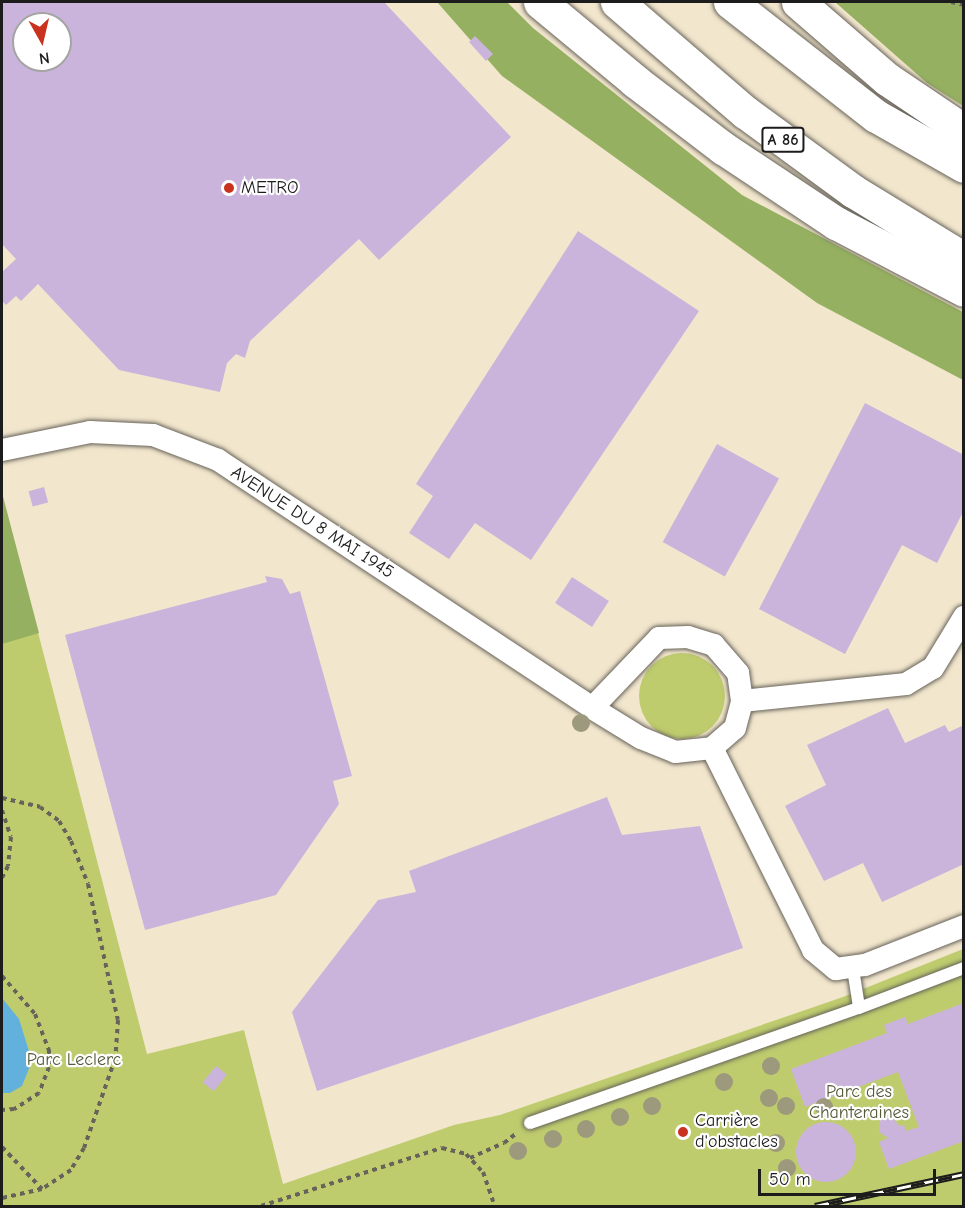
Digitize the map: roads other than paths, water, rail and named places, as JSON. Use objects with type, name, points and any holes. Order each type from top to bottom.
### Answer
[{"type":"highway","points":[[540,2],[635,81],[723,148],[836,223],[963,290]]},
{"type":"highway","name":"A 86","points":[[617,2],[763,125],[853,191],[963,259]]},
{"type":"highway","points":[[730,2],[876,116],[963,166]]},
{"type":"highway","points":[[798,2],[887,79],[963,131]]},
{"type":"street","name":"AVENUE DU 8 MAI 1945","points":[[2,450],[100,432],[153,435],[218,460],[592,708],[641,738],[675,752],[712,748]]},
{"type":"street","points":[[742,701],[906,684],[933,668],[963,617]]},
{"type":"street","points":[[592,708],[659,638],[678,637],[714,645],[738,673],[742,701],[735,728],[712,748],[813,950],[836,969],[853,969],[963,926]]},
{"type":"lane","points":[[530,1123],[859,1008],[963,968]]},
{"type":"lane","points":[[853,969],[859,1008]]},
{"type":"water","points":[[2,998],[19,1019],[32,1061],[22,1086],[10,1093],[2,1093]]},
{"type":"railway","points":[[815,1206],[964,1174]]},
{"type":"place","name":"METRO","points":[[229,188]]},
{"type":"place","name":"Carrière d'obstacles","points":[[683,1132]]},
{"type":"park label","name":"Parc Leclerc","points":[[74,1060]]},
{"type":"park label","name":"Parc des Chanteraines","points":[[859,1103]]}]
